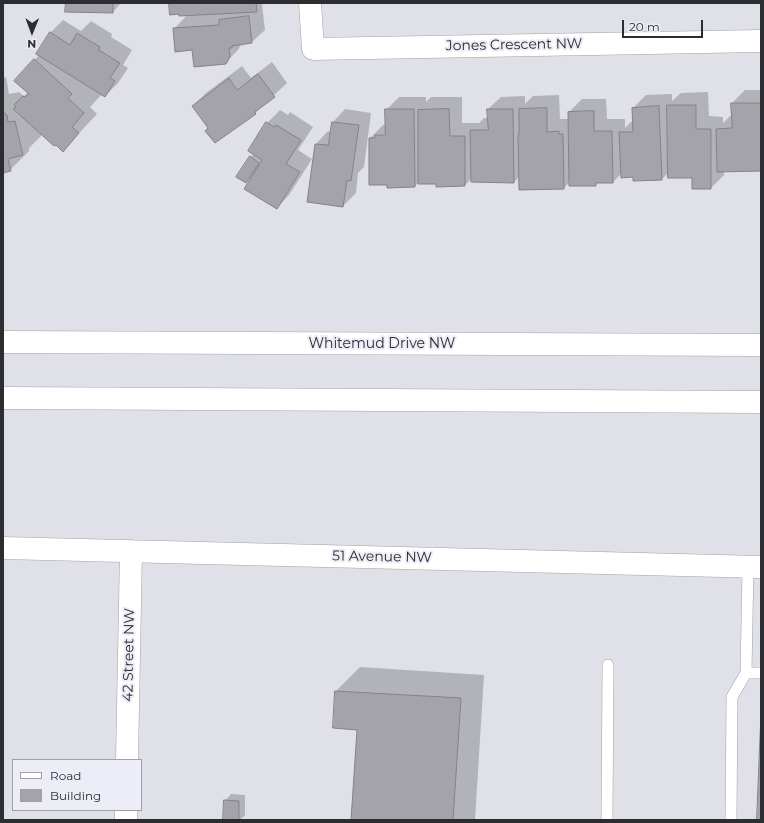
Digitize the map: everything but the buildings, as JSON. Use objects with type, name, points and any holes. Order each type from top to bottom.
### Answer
[{"type":"main road","name":"Jones Crescent NW","points":[[310,3],[313,49],[761,40]]},
{"type":"main road","name":"Whitemud Drive NW","points":[[3,342],[761,345]]},
{"type":"main road","points":[[3,398],[761,402]]},
{"type":"main road","name":"51 Avenue NW","points":[[3,548],[754,567]]},
{"type":"main road","name":"42 Street NW","points":[[127,759],[131,551]]},
{"type":"lane","points":[[731,820],[732,697],[746,673],[754,567]]},
{"type":"lane","points":[[607,820],[608,665]]},
{"type":"lane","points":[[746,673],[761,673]]}]
